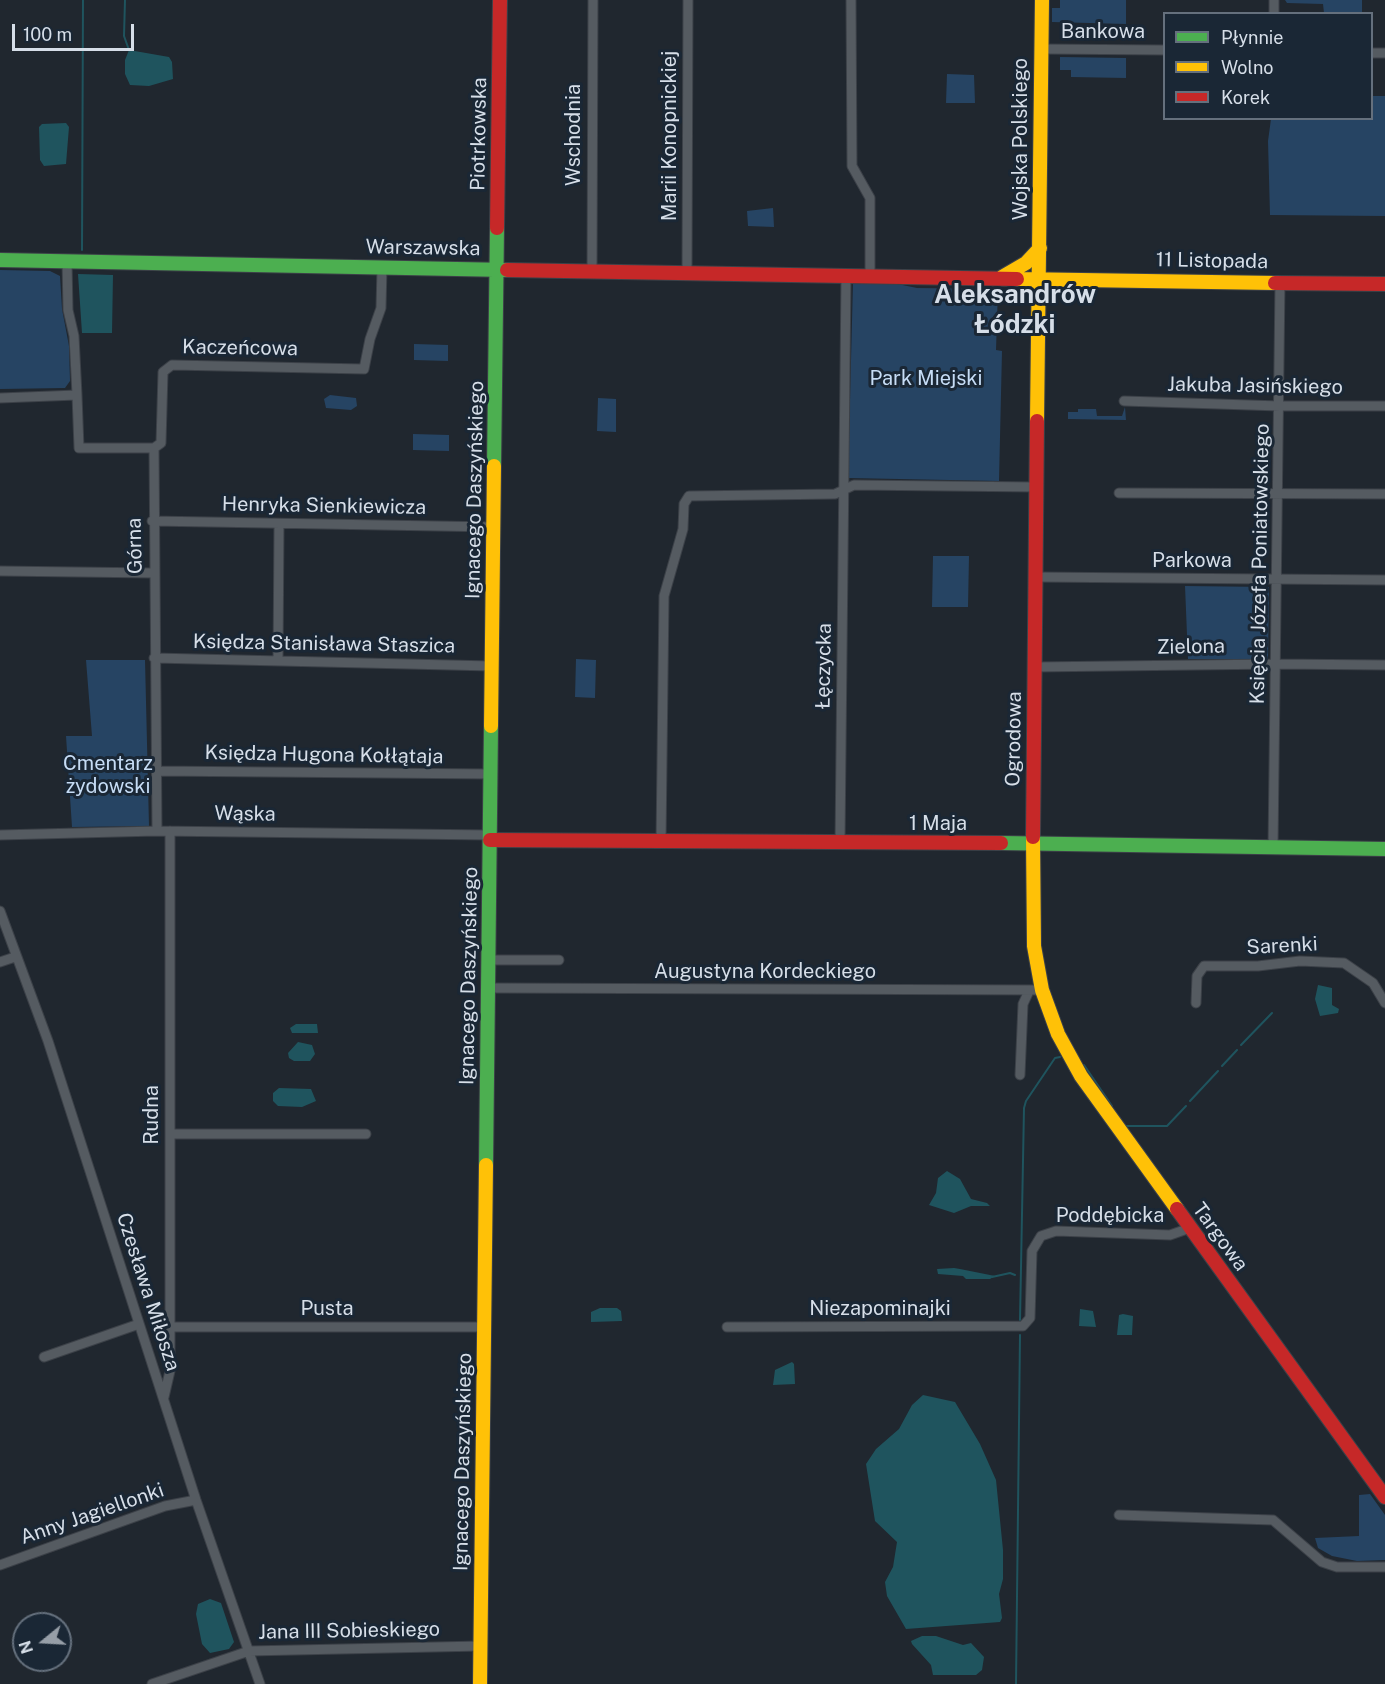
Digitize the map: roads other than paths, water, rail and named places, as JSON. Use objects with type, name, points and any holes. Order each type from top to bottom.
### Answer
[{"type":"street","name":"Piotrkowska","points":[[498,269],[500,0]]},
{"type":"street","name":"Wschodnia","points":[[591,271],[593,0]]},
{"type":"street","name":"Marii Konopnickiej","points":[[687,272],[688,0]]},
{"type":"street","points":[[851,0],[852,166],[870,198],[870,276]]},
{"type":"street","name":"Wojska Polskiego","points":[[1036,487],[1042,0]]},
{"type":"street","name":"Bankowa","points":[[1041,49],[1163,50]]},
{"type":"street","points":[[1000,278],[1026,263],[1040,248]]},
{"type":"street","name":"Warszawska","points":[[0,260],[1000,278]]},
{"type":"street","points":[[67,262],[79,448],[154,448]]},
{"type":"street","name":"Kaczeńcowa","points":[[154,448],[162,443],[163,372],[172,365],[364,369],[370,339],[381,308],[382,267]]},
{"type":"street","name":"Ignacego Daszyńskiego","points":[[480,1684],[498,269]]},
{"type":"street","name":"Łęczycka","points":[[840,843],[846,276]]},
{"type":"street","name":"11 Listopada","points":[[1000,278],[1385,284]]},
{"type":"street","name":"Księcia Józefa Poniatowskiego","points":[[1273,848],[1280,281]]},
{"type":"street","points":[[0,398],[77,395]]},
{"type":"street","name":"Jakuba Jasińskiego","points":[[1124,401],[1280,406],[1385,406]]},
{"type":"street","name":"Górna","points":[[154,448],[152,521],[156,771]]},
{"type":"street","points":[[662,842],[664,596],[683,529],[684,504],[689,496],[835,494],[854,485],[872,484],[1036,487]]},
{"type":"street","name":"Ogrodowa","points":[[1020,1075],[1023,1004],[1035,990],[1033,843],[1036,487]]},
{"type":"street","points":[[1119,493],[1385,494]]},
{"type":"street","name":"Henryka Sienkiewicza","points":[[152,521],[494,526]]},
{"type":"street","points":[[278,661],[279,524]]},
{"type":"street","points":[[0,572],[153,573]]},
{"type":"street","name":"Parkowa","points":[[1035,577],[1385,580]]},
{"type":"street","name":"Księdza Stanisława Staszica","points":[[154,658],[492,666]]},
{"type":"street","name":"Zielona","points":[[1034,667],[1385,665]]},
{"type":"street","points":[[156,771],[157,831]]},
{"type":"street","name":"Księdza Hugona Kołłątaja","points":[[156,771],[491,774]]},
{"type":"street","name":"Wąska","points":[[0,835],[170,831],[490,837]]},
{"type":"street","name":"Rudna","points":[[164,1397],[170,1371],[170,831]]},
{"type":"street","name":"1 Maja","points":[[490,837],[662,842],[1033,843],[1385,849]]},
{"type":"street","name":"Czesława Miłosza","points":[[0,911],[15,957],[25,976],[48,1041],[196,1500],[260,1684]]},
{"type":"street","points":[[0,962],[15,957]]},
{"type":"street","points":[[488,960],[559,960]]},
{"type":"street","name":"Sarenki","points":[[1196,1003],[1197,976],[1204,966],[1258,966],[1299,961],[1344,963],[1372,983],[1385,1003]]},
{"type":"street","name":"Augustyna Kordeckiego","points":[[488,988],[1035,990]]},
{"type":"street","name":"Targowa","points":[[1035,990],[1081,1076],[1385,1497]]},
{"type":"street","points":[[170,1134],[366,1134]]},
{"type":"street","name":"Poddębicka","points":[[1030,1318],[1032,1251],[1041,1236],[1056,1231],[1170,1235],[1190,1228]]},
{"type":"street","name":"Niezapominajki","points":[[727,1327],[1019,1327],[1025,1325],[1030,1318]]},
{"type":"street","points":[[44,1357],[140,1324]]},
{"type":"street","name":"Pusta","points":[[170,1327],[484,1327]]},
{"type":"street","name":"Anny Jagiellonki","points":[[0,1565],[165,1506],[196,1500]]},
{"type":"street","points":[[1119,1515],[1273,1520],[1322,1562],[1337,1567],[1385,1568]]},
{"type":"street","name":"Jana III Sobieskiego","points":[[152,1684],[249,1651],[481,1646]]},
{"type":"waterway","points":[[82,250],[83,0]]},
{"type":"waterway","points":[[125,0],[124,36],[129,50]]},
{"type":"waterway","points":[[1241,1045],[1272,1013]]},
{"type":"waterway","points":[[1222,1066],[1237,1050]]},
{"type":"waterway","points":[[1020,1320],[1024,1108],[1026,1101],[1055,1058],[1060,1057]]},
{"type":"waterway","points":[[1084,1065],[1112,1106]]},
{"type":"waterway","points":[[1190,1101],[1218,1071]]},
{"type":"waterway","points":[[1125,1126],[1167,1126],[1186,1106]]},
{"type":"waterway","points":[[992,1277],[1010,1273],[1015,1275]]},
{"type":"waterway","points":[[1016,1684],[1020,1335]]},
{"type":"district","name":"Aleksandrów Łódzki","points":[[1015,310]]},
{"type":"park label","name":"Park Miejski","points":[[926,379]]},
{"type":"park label","name":"Cmentarz żydowski","points":[[108,776]]}]
